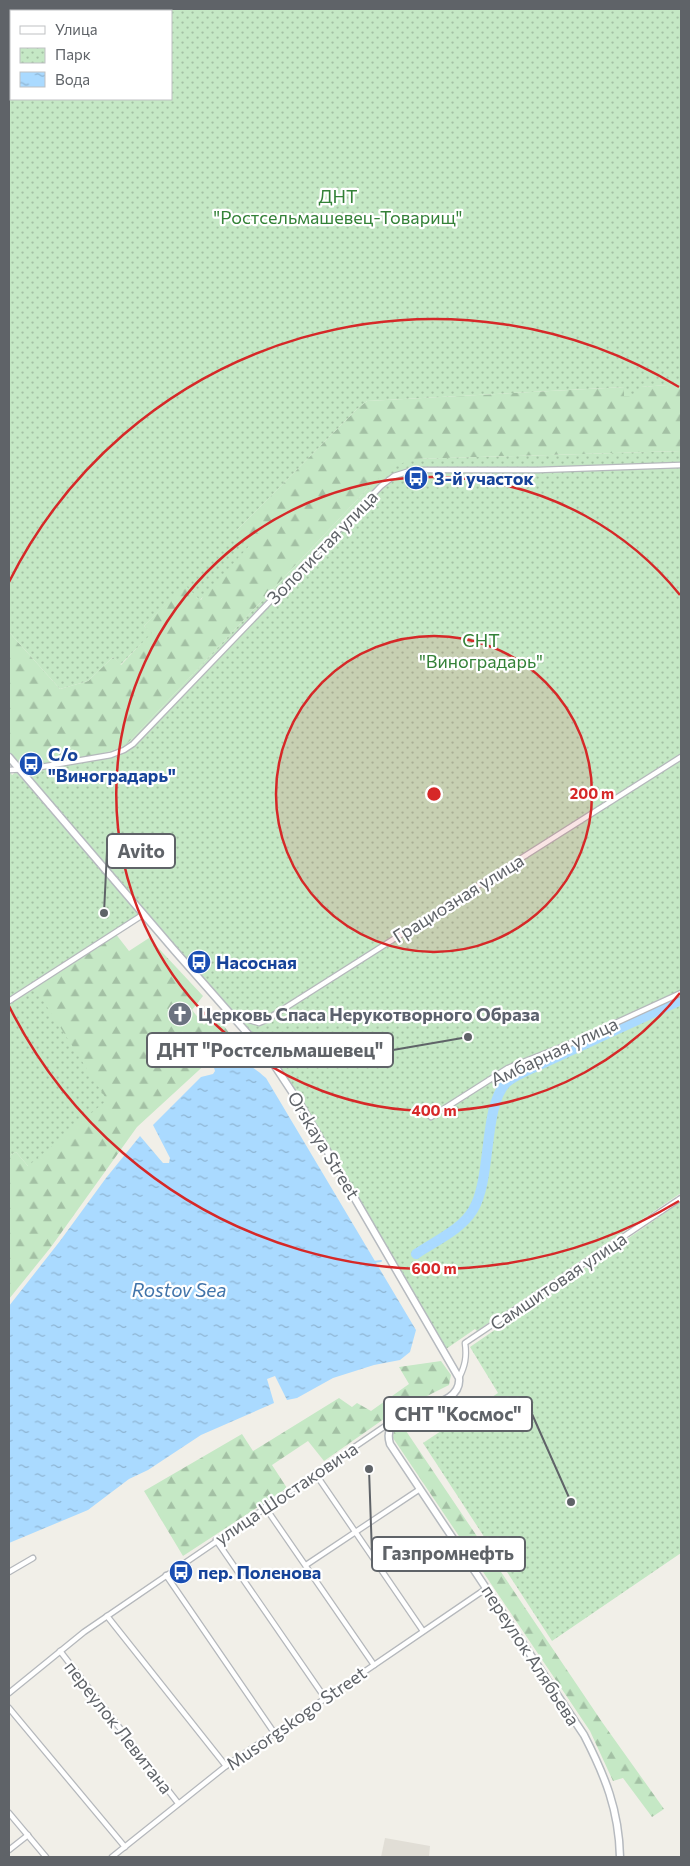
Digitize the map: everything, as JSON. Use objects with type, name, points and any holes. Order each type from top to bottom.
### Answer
[{"type":"main road","name":"Orskaya Street","points":[[9,757],[280,1072],[459,1378]]},
{"type":"main road","points":[[394,1420],[449,1396],[457,1390],[459,1378]]},
{"type":"main road","name":"переулок Алябьева","points":[[394,1420],[389,1429],[390,1444],[578,1725],[596,1759],[610,1794],[618,1828],[620,1857]]},
{"type":"street","name":"Золотистая улица","points":[[9,770],[20,770],[111,755],[133,744],[381,486],[394,476],[413,470],[538,470],[681,465]]},
{"type":"street","name":"Грациозная улица","points":[[232,1015],[259,1023],[266,1020],[681,757]]},
{"type":"street","points":[[9,1001],[144,914]]},
{"type":"street","name":"Амбарная улица","points":[[431,1117],[508,1068],[574,1042],[681,993]]},
{"type":"street","name":"Самшитовая улица","points":[[459,1378],[465,1366],[465,1343],[681,1198]]},
{"type":"street","name":"улица Шостаковича","points":[[9,1693],[60,1651],[107,1616],[394,1420]]},
{"type":"street","points":[[315,1473],[423,1631]]},
{"type":"street","points":[[306,1565],[354,1531],[420,1489]]},
{"type":"street","points":[[266,1507],[374,1665]]},
{"type":"street","points":[[216,1540],[325,1698]]},
{"type":"street","points":[[9,1572],[33,1558]]},
{"type":"street","points":[[166,1575],[275,1734]]},
{"type":"street","name":"Musorgskogo Street","points":[[112,1857],[226,1766],[487,1588]]},
{"type":"street","points":[[107,1616],[226,1766]]},
{"type":"street","name":"переулок Левитана","points":[[60,1651],[178,1803]]},
{"type":"street","points":[[9,1708],[125,1847]]},
{"type":"street","points":[[9,1814],[46,1857]]},
{"type":"street","points":[[9,1850],[28,1835]]},
{"type":"shaded area","points":[[385,1838],[430,1846],[429,1857],[381,1857]]},
{"type":"green space","points":[[9,9],[88,9],[10,10],[9,78]]},
{"type":"green space","name":"ДНТ \"Ростсельмашевец-Товарищ\"","points":[[681,9],[681,384],[641,387],[641,396],[624,396],[624,387],[367,401],[237,530],[250,545],[200,600],[185,585],[144,626],[152,633],[120,665],[113,657],[88,681],[60,689],[9,632],[9,94],[10,100],[172,100],[172,10],[104,10]]},
{"type":"green space","points":[[681,384],[681,451],[414,459],[370,486],[127,744],[102,754],[59,759],[18,762],[9,754],[9,632],[60,689],[88,681],[113,657],[121,665],[151,633],[144,626],[185,584],[201,600],[237,530],[367,401],[625,387],[641,396],[641,387]]},
{"type":"green space","name":"СНТ \"Виноградарь\"","points":[[681,451],[681,1193],[477,1331],[475,1329],[446,1349],[278,1065],[18,762],[102,754],[127,744],[370,486],[390,468],[413,459]]},
{"type":"green space","points":[[9,771],[12,775],[16,772],[142,915],[33,985],[107,1100],[28,1166],[16,1152],[9,1156]]},
{"type":"green space","points":[[115,933],[129,951],[149,938],[203,996],[192,1010],[204,1025],[214,1013],[230,1034],[210,1060],[137,1127],[51,1247],[9,1299],[9,1156],[16,1152],[28,1166],[33,985]]},
{"type":"green space","points":[[681,1202],[681,1553],[552,1641],[423,1443],[498,1393],[470,1347]]},
{"type":"green space","points":[[441,1361],[451,1375],[449,1385],[391,1414],[324,1461],[308,1441],[272,1465],[287,1488],[183,1556],[144,1491],[242,1434],[253,1451],[339,1398],[352,1407],[357,1403],[371,1411],[409,1384],[399,1367]]},
{"type":"green space","points":[[400,1422],[602,1722],[664,1809],[652,1817],[623,1778],[613,1781],[590,1731],[393,1438],[394,1427]]},
{"type":"water","name":"Rostov Sea","points":[[224,1040],[224,1047],[220,1055],[225,1062],[248,1065],[266,1078],[416,1330],[410,1352],[400,1360],[374,1365],[333,1378],[297,1398],[287,1400],[275,1376],[267,1379],[274,1403],[201,1435],[148,1470],[129,1479],[88,1510],[9,1543],[9,1306],[140,1136],[163,1163],[169,1163],[170,1158],[153,1125],[201,1077],[213,1074],[215,1071],[212,1061],[207,1058],[212,1048]]},
{"type":"waterway","points":[[416,1254],[455,1229],[473,1210],[479,1197],[483,1180],[494,1109],[499,1094],[506,1083],[512,1078],[681,1000]]},
{"type":"waterway","points":[[374,1262],[381,1261]]},
{"type":"place","name":"3-й участок","points":[[416,478]]},
{"type":"place","name":"С/о \"Виноградарь\"","points":[[31,764]]},
{"type":"place","name":"Avito","points":[[104,913]]},
{"type":"place","name":"Насосная","points":[[199,962]]},
{"type":"place","name":"Церковь Спаса Нерукотворного Образа","points":[[180,1014]]},
{"type":"place","name":"ДНТ \"Ростсельмашевец\"","points":[[468,1037]]},
{"type":"place","name":"Газпромнефть","points":[[369,1469]]},
{"type":"place","name":"СНТ \"Космос\"","points":[[571,1502]]},
{"type":"place","name":"пер. Поленова","points":[[181,1572]]}]
